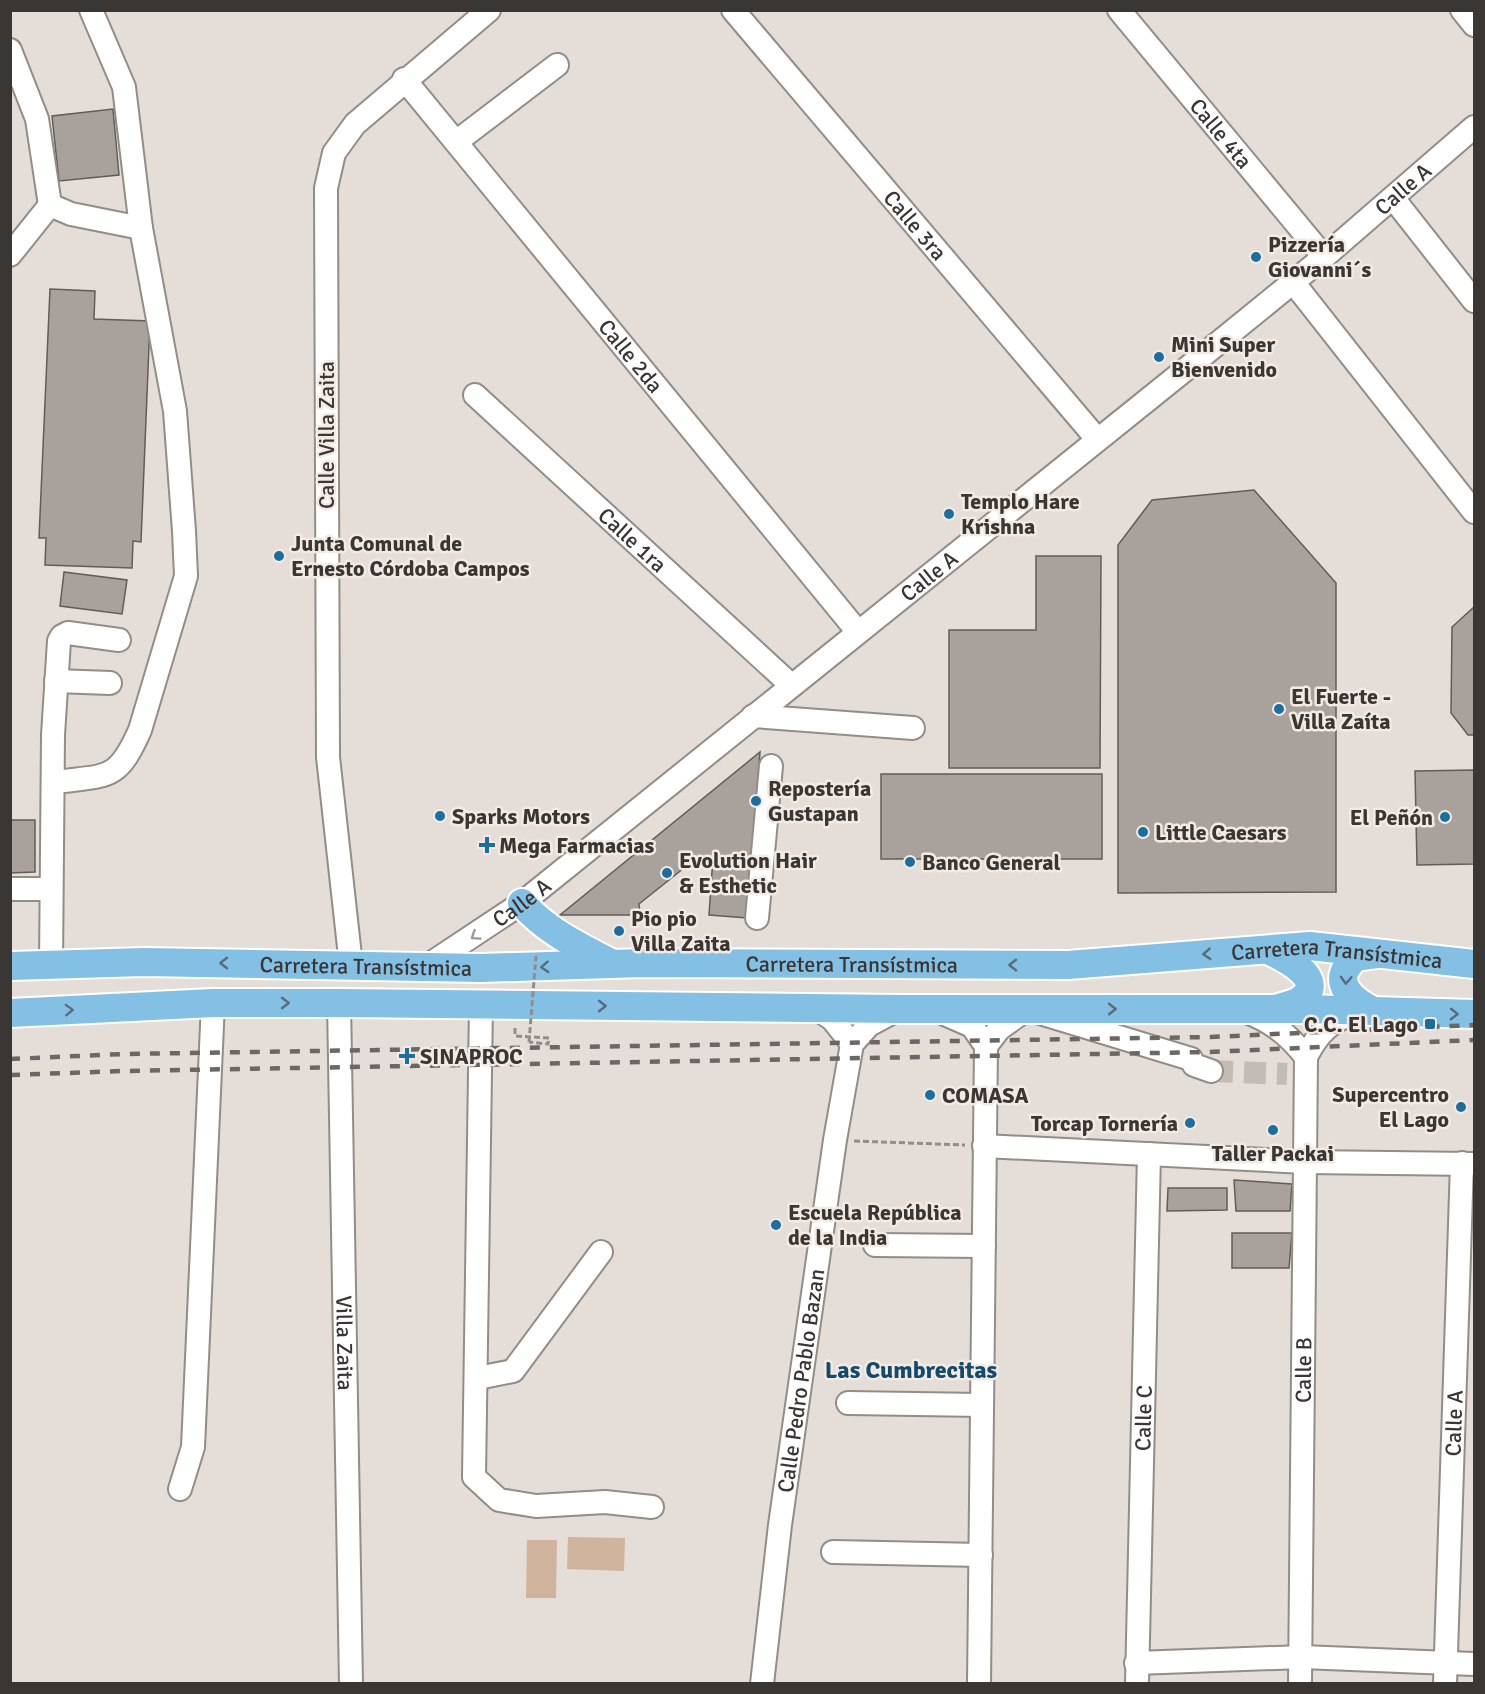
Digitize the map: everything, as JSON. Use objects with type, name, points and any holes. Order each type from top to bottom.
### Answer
[{"type":"main road","points":[[522,903],[533,916],[562,938],[613,963]]},
{"type":"main road","name":"Carretera Transístmica","points":[[10,966],[351,965],[543,968],[613,963],[1068,965],[1310,946],[1474,964]]},
{"type":"main road","points":[[1268,950],[1297,964],[1307,977],[1307,991],[1299,1001],[1274,1009]]},
{"type":"main road","points":[[1368,1011],[1346,992],[1344,982],[1348,966],[1356,957],[1378,954]]},
{"type":"main road","name":"Carretera Transístmica","points":[[10,1013],[213,1004],[339,1003],[901,1009],[1274,1009],[1474,1014]]},
{"type":"street","points":[[55,782],[100,776],[117,770],[130,753],[140,730],[186,576],[175,411],[141,228],[124,87],[91,10]]},
{"type":"street","name":"Calle Villa Zaita","points":[[351,965],[328,757],[326,188],[334,153],[355,124],[404,79],[489,10]]},
{"type":"street","name":"Calle 3ra","points":[[734,10],[1097,439]]},
{"type":"street","name":"Calle 4ta","points":[[1119,10],[1324,257]]},
{"type":"street","points":[[1462,10],[1474,25]]},
{"type":"street","points":[[10,50],[37,119],[50,205],[10,255]]},
{"type":"street","points":[[456,142],[557,65]]},
{"type":"street","name":"Calle 2da","points":[[404,79],[858,632]]},
{"type":"street","name":"Calle A","points":[[427,966],[522,903],[1324,257],[1474,127]]},
{"type":"street","points":[[1393,198],[1474,301]]},
{"type":"street","points":[[50,205],[71,214],[141,228]]},
{"type":"street","points":[[1293,282],[1474,512]]},
{"type":"street","name":"Calle 1ra","points":[[475,395],[791,685]]},
{"type":"street","points":[[51,965],[55,782],[53,735],[59,641],[64,634],[119,640]]},
{"type":"street","points":[[56,681],[110,683]]},
{"type":"street","points":[[753,716],[913,728]]},
{"type":"street","points":[[758,918],[771,766]]},
{"type":"street","points":[[10,889],[51,889]]},
{"type":"street","name":"Villa Zaita","points":[[339,1003],[351,1683]]},
{"type":"street","points":[[180,1488],[193,1447],[213,1004]]},
{"type":"street","points":[[481,1005],[478,1378],[474,1477],[499,1500],[536,1506],[605,1502],[652,1507]]},
{"type":"street","points":[[814,1007],[832,1019],[852,1044],[868,1025],[901,1009]]},
{"type":"street","points":[[934,1009],[972,1026],[986,1046],[979,1683]]},
{"type":"street","points":[[986,1046],[999,1029],[1027,1009],[1191,1059],[1194,1065],[1211,1071]]},
{"type":"street","points":[[1239,1010],[1273,1024],[1288,1035],[1300,1069]]},
{"type":"street","points":[[1300,1069],[1315,1040],[1327,1026],[1342,1016],[1368,1011]]},
{"type":"street","name":"Calle Pedro Pablo Bazan","points":[[762,1683],[780,1524],[835,1140],[852,1044]]},
{"type":"street","name":"Calle B","points":[[1300,1069],[1305,1162],[1300,1683]]},
{"type":"street","points":[[984,1146],[1305,1162],[1468,1164]]},
{"type":"street","name":"Calle C","points":[[1137,1673],[1149,1154]]},
{"type":"street","name":"Calle A","points":[[1445,1674],[1468,1164]]},
{"type":"street","points":[[875,1245],[984,1246]]},
{"type":"street","points":[[478,1378],[513,1371],[601,1252]]},
{"type":"street","points":[[848,1403],[982,1405]]},
{"type":"street","points":[[833,1552],[981,1555]]},
{"type":"street","points":[[1137,1673],[1302,1657],[1445,1674],[1474,1664]]},
{"type":"path","points":[[515,1036],[549,1038],[548,1044],[529,1042],[536,956]]},
{"type":"path","points":[[835,1140],[984,1146]]},
{"type":"shaded area","points":[[568,1537],[625,1538],[624,1571],[567,1569]]},
{"type":"shaded area","points":[[527,1540],[557,1540],[556,1598],[526,1598]]},
{"type":"building","points":[[113,109],[119,175],[59,181],[52,116]]},
{"type":"building","points":[[50,289],[95,291],[94,319],[150,321],[141,542],[133,541],[132,568],[45,565],[46,538],[39,538]]},
{"type":"building","points":[[1254,490],[1336,583],[1336,892],[1118,893],[1118,545],[1152,500]]},
{"type":"building","points":[[1036,556],[1101,556],[1100,768],[949,768],[949,630],[1036,630]]},
{"type":"building","points":[[64,572],[127,580],[122,614],[60,606]]},
{"type":"building","points":[[1474,607],[1474,735],[1468,735],[1451,713],[1452,627]]},
{"type":"building","points":[[760,752],[747,918],[709,915],[713,857],[699,856],[639,904],[640,915],[560,915]]},
{"type":"building","name":"El Peñón","points":[[1474,770],[1474,864],[1417,865],[1415,771]]},
{"type":"building","points":[[881,774],[1102,774],[1102,859],[881,859]]},
{"type":"building","points":[[10,820],[35,820],[35,872],[10,873]]},
{"type":"building","points":[[1234,1180],[1292,1184],[1290,1211],[1236,1211]]},
{"type":"building","points":[[1168,1188],[1227,1188],[1227,1210],[1167,1211]]},
{"type":"building","points":[[1232,1233],[1292,1233],[1289,1268],[1232,1268]]},
{"type":"tunnel","points":[[1211,1071],[1287,1074]]},
{"type":"railway","points":[[10,1059],[124,1054],[1211,1037],[1474,1025]]},
{"type":"railway","points":[[10,1075],[123,1071],[1210,1052],[1474,1040]]},
{"type":"place","name":"Pizzería Giovanni´s","points":[[1256,257]]},
{"type":"place","name":"Mini Super Bienvenido","points":[[1159,357]]},
{"type":"place","name":"Templo Hare Krishna","points":[[949,514]]},
{"type":"place","name":"Junta Comunal de Ernesto Córdoba Campos","points":[[279,556]]},
{"type":"place","name":"El Fuerte - Villa Zaíta","points":[[1279,709]]},
{"type":"place","name":"Repostería Gustapan","points":[[756,801]]},
{"type":"place","name":"Sparks Motors","points":[[440,816]]},
{"type":"place","name":"El Peñón","points":[[1445,817]]},
{"type":"place","name":"Little Caesars","points":[[1143,832]]},
{"type":"place","name":"Mega Farmacias","points":[[487,845]]},
{"type":"place","name":"Banco General","points":[[910,862]]},
{"type":"place","name":"Evolution Hair & Esthetic","points":[[667,873]]},
{"type":"place","name":"Pio pio Villa Zaita","points":[[619,931]]},
{"type":"place","name":"C.C. El Lago","points":[[1430,1024]]},
{"type":"place","name":"SINAPROC","points":[[407,1056]]},
{"type":"place","name":"COMASA","points":[[930,1095]]},
{"type":"place","name":"Supercentro El Lago","points":[[1461,1107]]},
{"type":"place","name":"Torcap Tornería","points":[[1190,1123]]},
{"type":"place","name":"Taller Packai","points":[[1273,1130]]},
{"type":"place","name":"Escuela República de la India","points":[[776,1225]]},
{"type":"district","name":"Las Cumbrecitas","points":[[911,1370]]}]
